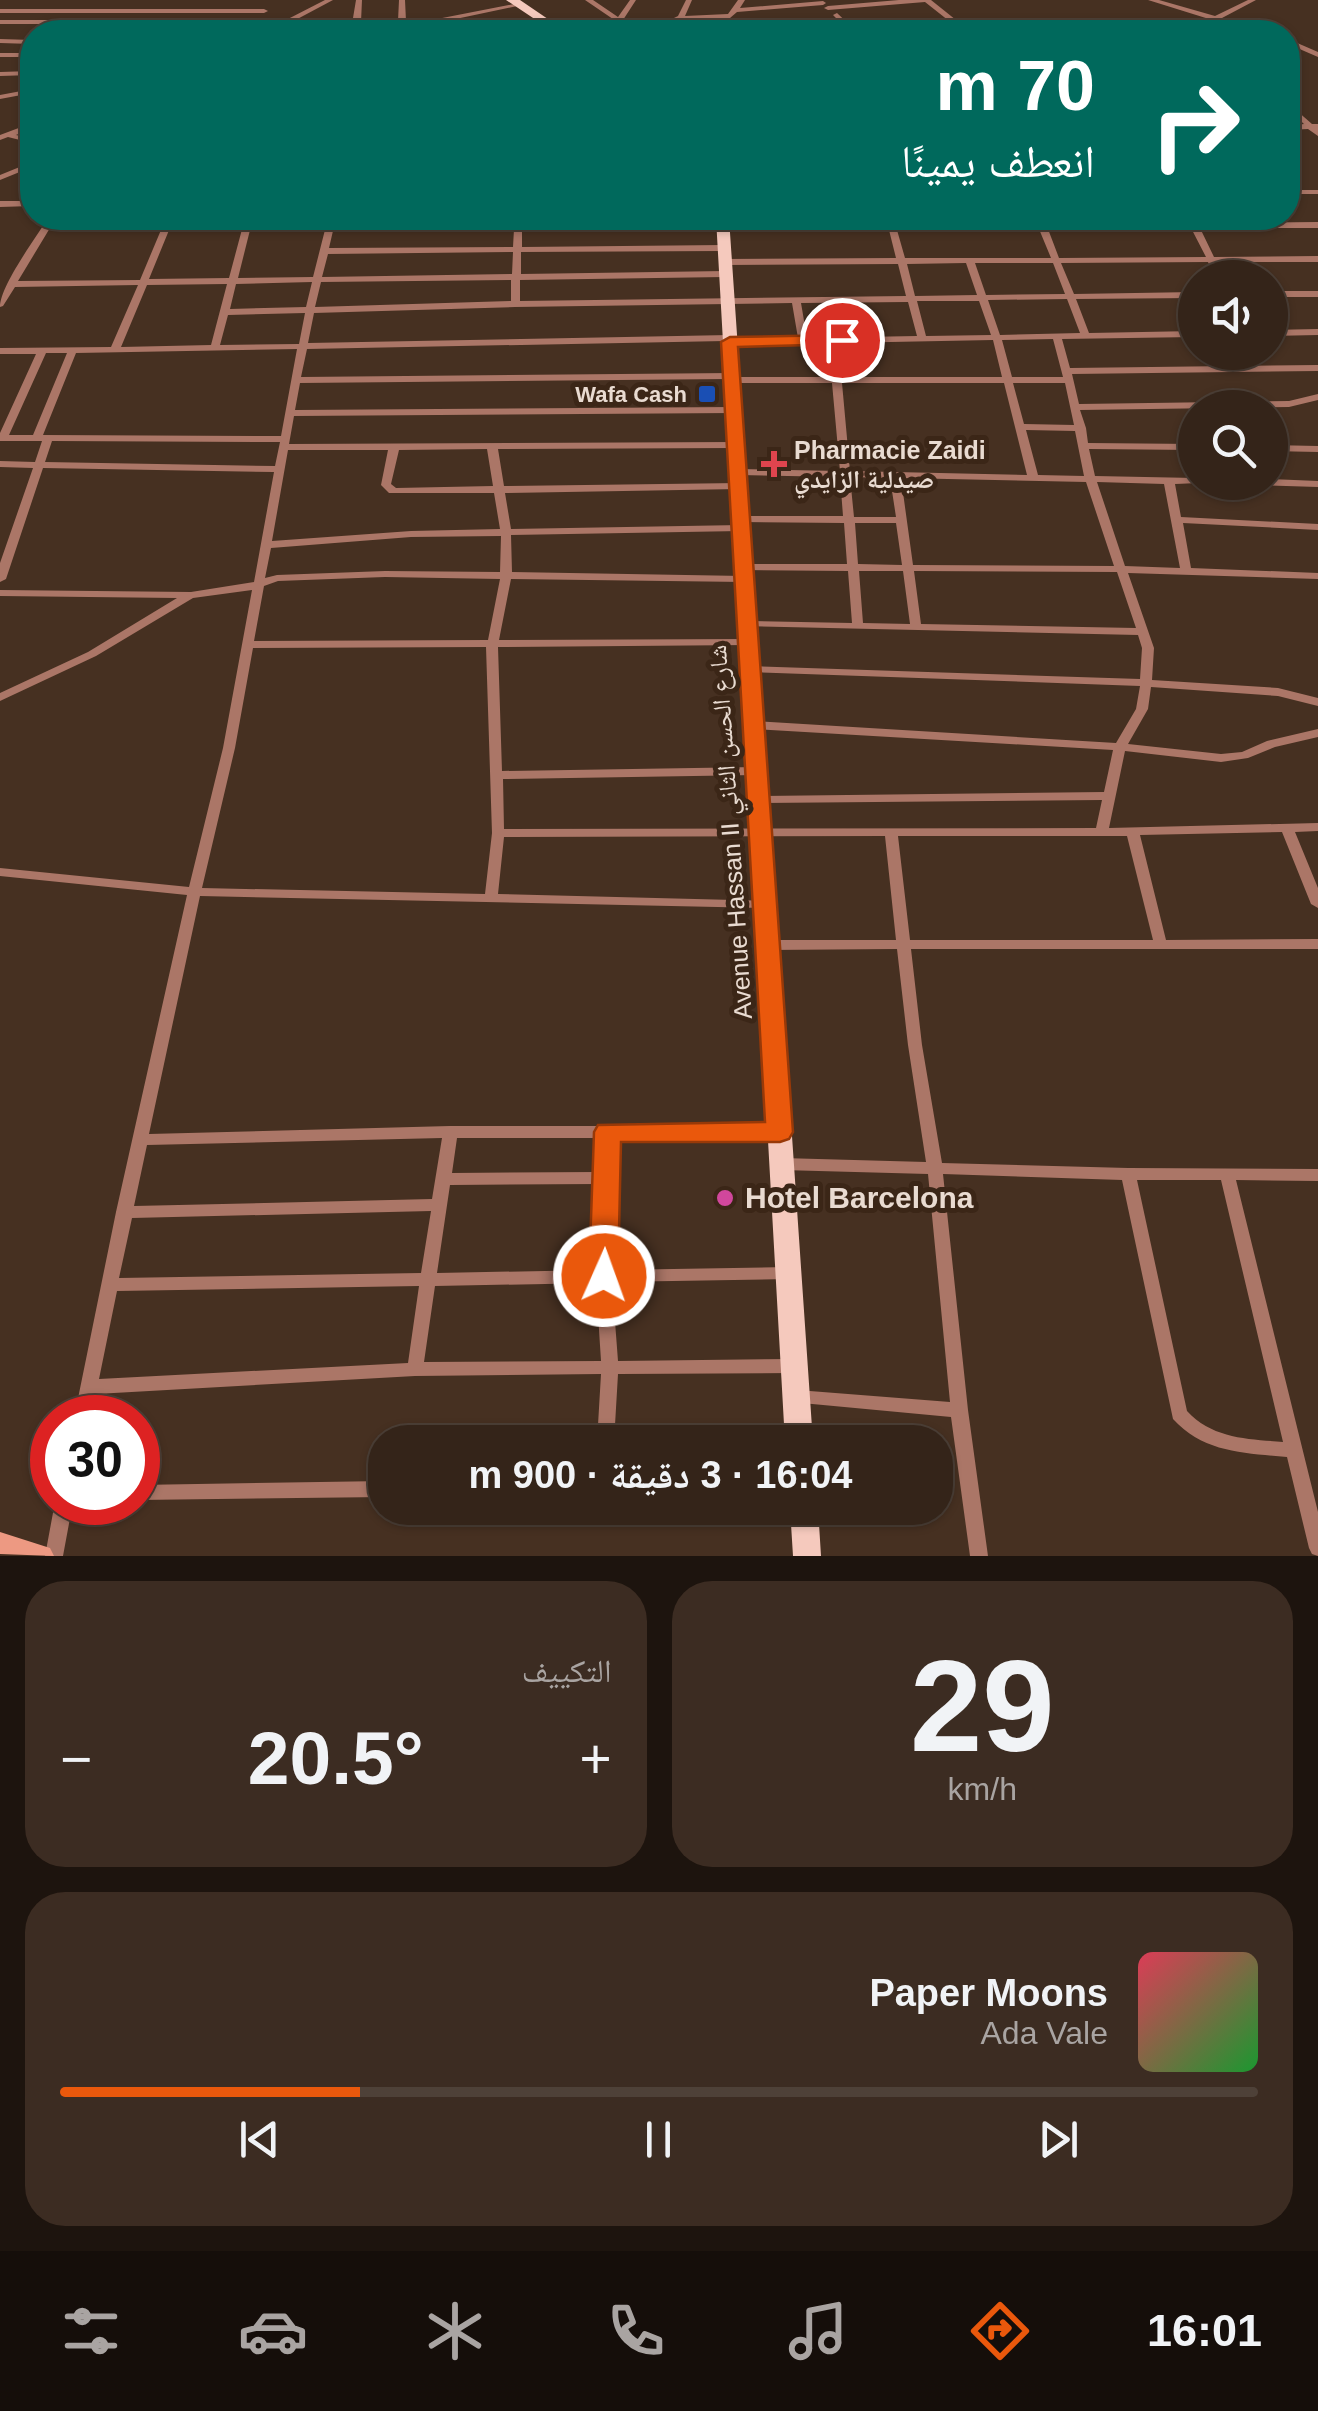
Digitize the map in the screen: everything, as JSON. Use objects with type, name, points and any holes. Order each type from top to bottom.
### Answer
[{"type":"main road","points":[[516,2],[541,20]]},
{"type":"main road","name":"Avenue Hassan II شارع الحسن الثاني","points":[[723,242],[799,1425]]},
{"type":"main road","points":[[805,1525],[806,1556]]},
{"type":"street","points":[[1,12],[11,0]]},
{"type":"street","points":[[76,20],[88,0]]},
{"type":"street","points":[[132,10],[138,0]]},
{"type":"street","points":[[151,20],[162,0]]},
{"type":"street","points":[[192,10],[198,0]]},
{"type":"street","points":[[261,20],[271,0]]},
{"type":"street","points":[[292,20],[330,0]]},
{"type":"street","points":[[588,0],[618,20]]},
{"type":"street","points":[[678,18],[688,0]]},
{"type":"street","points":[[678,18],[730,16],[742,0]]},
{"type":"street","points":[[736,10],[926,0],[952,20]]},
{"type":"street","points":[[1150,0],[1219,20],[1254,0]]},
{"type":"street","points":[[440,20],[516,2]]},
{"type":"street","points":[[824,4],[842,20]]},
{"type":"street","points":[[1,12],[264,12]]},
{"type":"street","points":[[0,304],[44,230]]},
{"type":"street","points":[[115,350],[165,230]]},
{"type":"street","points":[[215,348],[246,230]]},
{"type":"street","points":[[87,1395],[248,645],[296,380],[330,230]]},
{"type":"street","points":[[515,304],[516,232],[519,230]]},
{"type":"street","points":[[564,230],[723,242],[903,262],[1318,259]]},
{"type":"street","points":[[0,279],[145,282],[515,276],[824,230]]},
{"type":"street","points":[[893,230],[922,340]]},
{"type":"street","points":[[1044,230],[1086,336]]},
{"type":"street","points":[[1196,230],[1211,259]]},
{"type":"street","points":[[327,251],[516,250],[723,242]]},
{"type":"street","points":[[970,262],[997,338],[1032,477]]},
{"type":"street","points":[[226,312],[1178,294]]},
{"type":"street","points":[[1288,294],[1318,294]]},
{"type":"street","points":[[796,299],[802,341]]},
{"type":"street","points":[[1288,333],[1318,332]]},
{"type":"street","points":[[0,351],[1178,334]]},
{"type":"street","points":[[1057,337],[1090,478],[1150,659],[1142,709],[1120,747],[1102,832]]},
{"type":"street","points":[[0,579],[73,350]]},
{"type":"street","points":[[42,351],[1,438],[394,446],[736,445]]},
{"type":"street","points":[[296,380],[1008,381],[1318,368]]},
{"type":"street","points":[[836,380],[858,626]]},
{"type":"street","points":[[1076,407],[1289,404],[1318,397]]},
{"type":"street","points":[[291,413],[734,410]]},
{"type":"street","points":[[1020,427],[1081,428]]},
{"type":"street","points":[[394,446],[388,489],[500,490],[844,474],[1178,480]]},
{"type":"street","points":[[491,898],[498,833],[492,646],[506,574],[506,532],[492,446]]},
{"type":"street","points":[[1085,446],[1178,447]]},
{"type":"street","points":[[1288,448],[1318,449]]},
{"type":"street","points":[[0,464],[281,469]]},
{"type":"street","points":[[895,474],[916,626]]},
{"type":"street","points":[[1169,480],[1186,570]]},
{"type":"street","points":[[1288,483],[1318,484]]},
{"type":"street","points":[[268,545],[411,534],[902,520]]},
{"type":"street","points":[[1176,520],[1318,527]]},
{"type":"street","points":[[0,592],[191,595],[295,577],[744,573],[851,566],[1186,570],[1318,576]]},
{"type":"street","points":[[0,696],[92,654],[191,595]]},
{"type":"street","points":[[248,645],[492,646],[858,626],[1141,632]]},
{"type":"street","points":[[750,668],[1146,683],[1278,692],[1318,702]]},
{"type":"street","points":[[754,725],[1120,747],[1221,758],[1318,733]]},
{"type":"street","points":[[495,775],[756,771]]},
{"type":"street","points":[[758,800],[1109,796]]},
{"type":"street","points":[[498,833],[1102,832],[1318,827]]},
{"type":"street","points":[[1288,828],[1318,904]]},
{"type":"street","points":[[891,831],[979,1556]]},
{"type":"street","points":[[1132,831],[1161,944]]},
{"type":"street","points":[[0,872],[196,892],[765,904]]},
{"type":"street","points":[[768,946],[1318,944]]},
{"type":"street","points":[[142,1140],[450,1132],[780,1132]]},
{"type":"street","points":[[415,1369],[450,1132]]},
{"type":"street","points":[[607,1425],[610,1367],[604,1276],[608,1132]]},
{"type":"street","points":[[782,1164],[1318,1175]]},
{"type":"street","points":[[1128,1174],[1178,1414],[1190,1430],[1205,1439],[1294,1450]]},
{"type":"street","points":[[1227,1175],[1318,1548]]},
{"type":"street","points":[[443,1180],[606,1178]]},
{"type":"street","points":[[124,1212],[439,1205]]},
{"type":"street","points":[[109,1285],[788,1274]]},
{"type":"street","points":[[88,1388],[415,1369],[794,1366]]},
{"type":"street","points":[[796,1396],[959,1410]]},
{"type":"street","points":[[160,1494],[368,1489]]},
{"type":"street","points":[[54,1556],[60,1525]]},
{"type":"street","points":[[0,1544],[40,1556]]},
{"type":"place","name":"Wafa Cash","points":[[707,394]]},
{"type":"place","name":"Pharmacie Zaidi صيدلية الزايدي","points":[[774,464]]},
{"type":"place","name":"Hotel Barcelona","points":[[725,1198]]},
{"type":"route","points":[[604,1276],[608,1132],[780,1132],[730,342],[842,340]]}]
